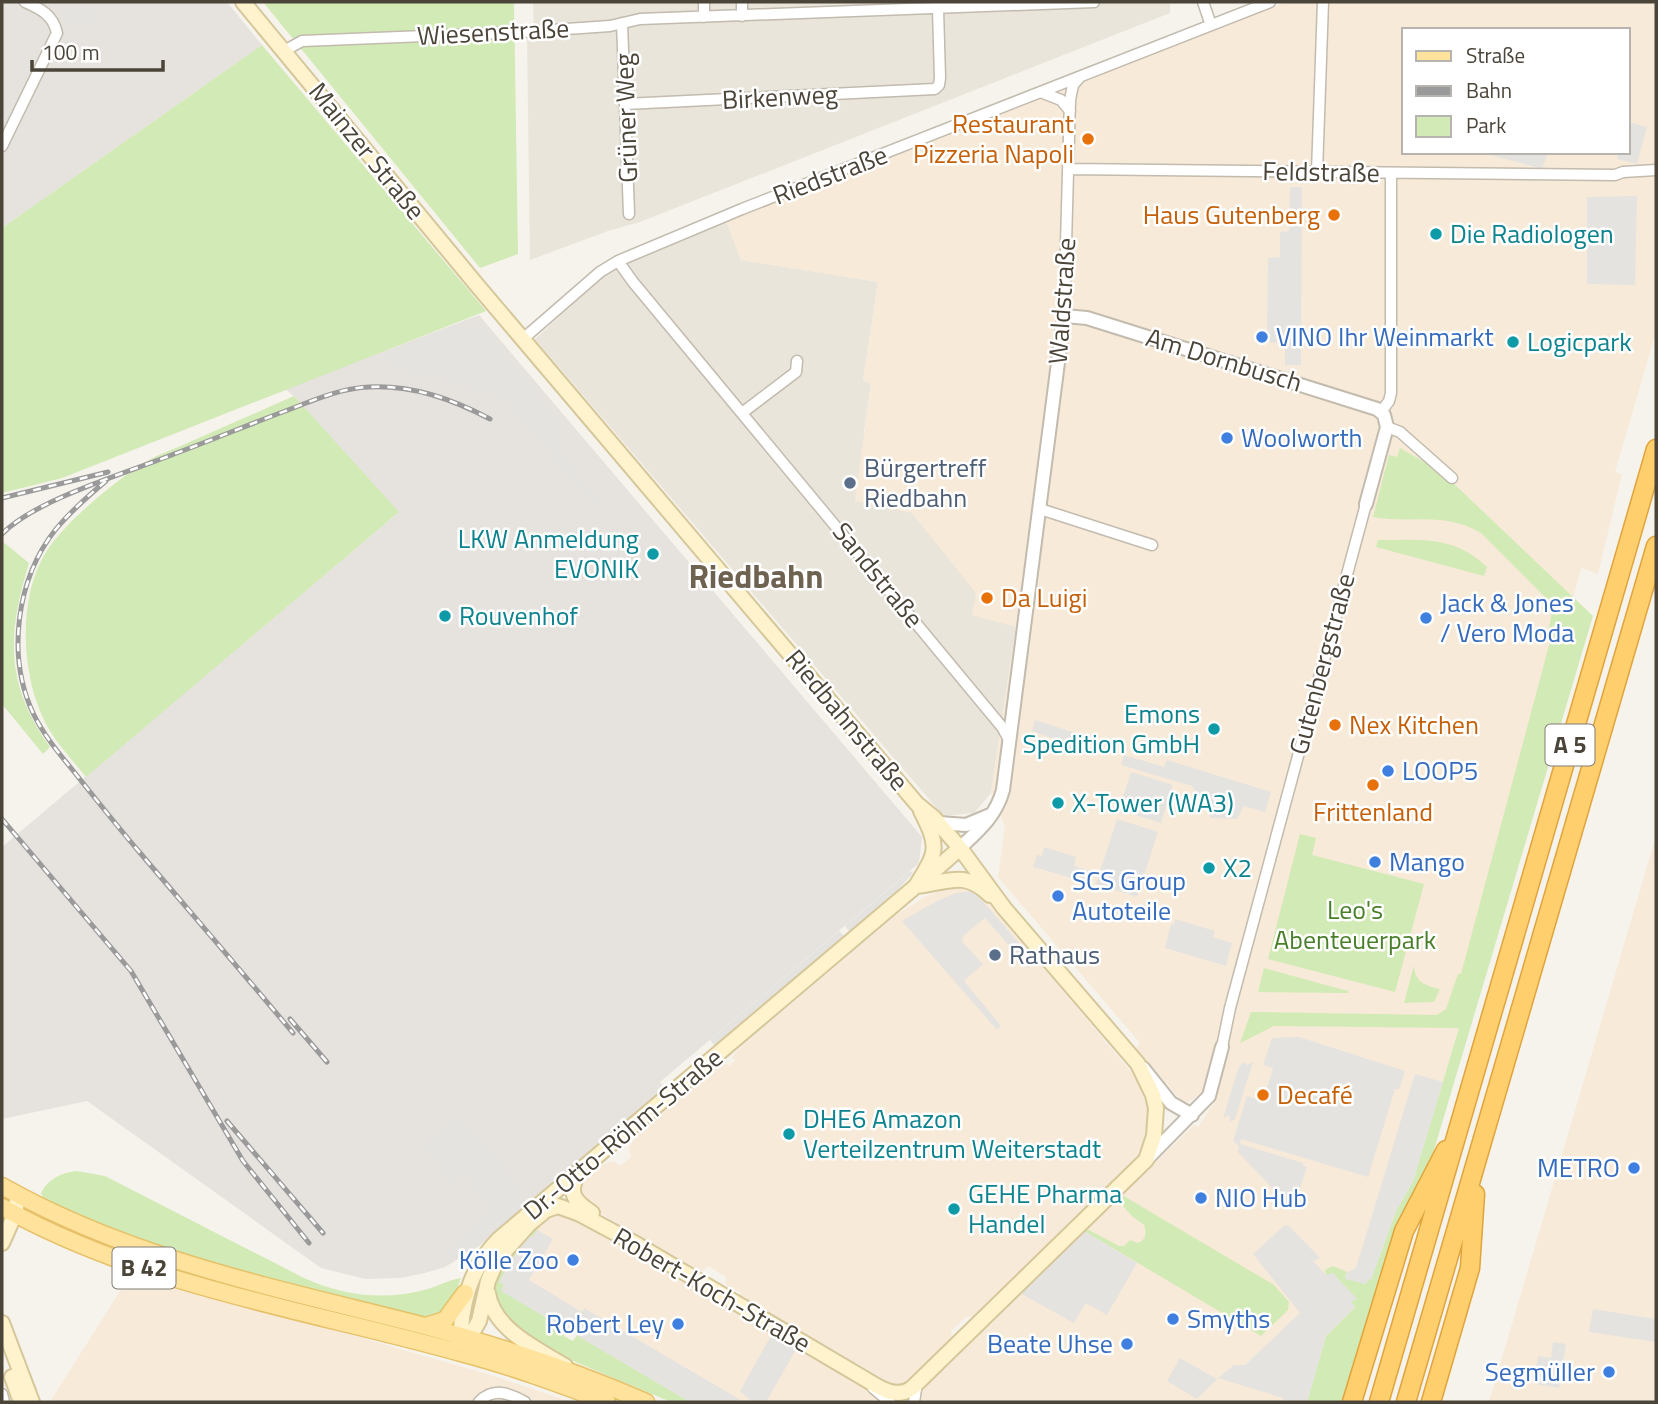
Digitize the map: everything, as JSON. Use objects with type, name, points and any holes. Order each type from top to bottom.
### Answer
[{"type":"highway","name":"A 5","points":[[1379,1402],[1656,449]]},
{"type":"highway","name":"A 5","points":[[1406,1402],[1656,546]]},
{"type":"highway","points":[[1350,1402],[1404,1231],[1434,1169],[1460,1125]]},
{"type":"highway","points":[[1431,1402],[1470,1268],[1476,1165]]},
{"type":"main road","name":"Mainzer Straße","points":[[243,2],[490,299]]},
{"type":"main road","name":"Riedbahnstraße","points":[[490,299],[917,804],[939,823],[1004,908],[1138,1064],[1153,1095],[1156,1108],[1156,1126],[1146,1160]]},
{"type":"main road","name":"Dr.-Otto-Röhm-Straße","points":[[463,1342],[465,1293],[477,1265],[494,1244],[916,886],[934,849],[933,835],[917,804]]},
{"type":"main road","points":[[916,886],[960,848]]},
{"type":"main road","points":[[916,886],[950,879],[967,880],[978,885],[1004,908]]},
{"type":"main road","points":[[917,1383],[1146,1160]]},
{"type":"main road","points":[[579,1172],[572,1190],[576,1201],[636,1244]]},
{"type":"main road","name":"B 42","points":[[2,1186],[67,1219],[143,1250],[238,1278],[425,1326],[607,1402]]},
{"type":"main road","points":[[2,1243],[5,1209],[18,1195]]},
{"type":"main road","name":"Dr.-Otto-Röhm-Straße","points":[[463,1342],[479,1321],[488,1281],[497,1260],[519,1233],[546,1210],[554,1206],[562,1207]]},
{"type":"main road","name":"Robert-Koch-Straße","points":[[562,1207],[636,1244],[895,1394],[904,1393],[917,1383]]},
{"type":"main road","name":"B 42","points":[[5,1209],[96,1251],[182,1281],[463,1342],[580,1376],[646,1402]]},
{"type":"main road","points":[[488,1281],[489,1303],[499,1319],[529,1343],[580,1376]]},
{"type":"main road","points":[[425,1326],[445,1320],[465,1293]]},
{"type":"main road","points":[[2,1323],[32,1402]]},
{"type":"main road","points":[[2,1350],[21,1402]]},
{"type":"street","points":[[2,146],[57,33],[55,21],[39,8],[25,2]]},
{"type":"street","points":[[704,2],[704,18]]},
{"type":"street","points":[[741,2],[741,16]]},
{"type":"street","name":"Wiesenstraße","points":[[284,51],[302,41],[523,32],[610,26],[640,19],[1094,2]]},
{"type":"street","points":[[1203,2],[1211,25]]},
{"type":"street","name":"Riedstraße","points":[[618,261],[742,209],[1270,2]]},
{"type":"street","points":[[1317,172],[1323,2]]},
{"type":"street","name":"Birkenweg","points":[[625,104],[935,89],[940,78],[938,9]]},
{"type":"street","name":"Grüner Weg","points":[[622,23],[629,214]]},
{"type":"street","name":"Waldstraße","points":[[960,848],[994,813],[1003,790],[1064,316],[1070,111],[1074,83],[1081,76]]},
{"type":"street","points":[[1042,93],[1061,100],[1070,111]]},
{"type":"street","name":"Feldstraße","points":[[1068,169],[1615,175],[1656,170]]},
{"type":"street","points":[[1391,173],[1391,393],[1381,412],[1387,427],[1400,432],[1452,478]]},
{"type":"street","points":[[524,338],[600,272],[618,261]]},
{"type":"street","name":"Sandstraße","points":[[618,261],[993,716],[1009,740]]},
{"type":"street","name":"Am Dornbusch","points":[[1064,316],[1087,318],[1367,404],[1381,412]]},
{"type":"street","points":[[742,413],[796,372],[797,361]]},
{"type":"street","name":"Gutenbergstraße","points":[[1146,1160],[1192,1115],[1210,1093],[1230,1008],[1387,427]]},
{"type":"street","points":[[1040,509],[1152,545]]},
{"type":"street","points":[[939,823],[966,825],[994,813]]},
{"type":"street","points":[[1138,1064],[1177,1107],[1192,1115]]},
{"type":"street","name":"Robert-Koch-Straße","points":[[860,1376],[890,1402]]},
{"type":"street","points":[[914,1402],[917,1383]]},
{"type":"street","points":[[480,1402],[489,1395],[507,1393],[525,1402]]},
{"type":"street","points":[[2,1394],[4,1402]]},
{"type":"shaded area","points":[[2,2],[227,2],[262,45],[2,228]]},
{"type":"shaded area","points":[[533,2],[1170,2],[1170,13],[640,222],[530,260],[527,36],[534,36]]},
{"type":"shaded area","points":[[1286,2],[1656,2],[1656,332],[1615,472],[1622,474],[1598,574],[1581,568],[1459,1028],[1413,1181],[1326,1336],[1307,1402],[920,1402],[919,1394],[925,1386],[1194,1125],[1198,1127],[1214,1103],[1199,1094],[1185,1105],[1136,1048],[1140,1043],[998,877],[1005,826],[991,793],[1016,627],[972,615],[976,593],[912,513],[855,501],[871,384],[863,381],[878,282],[741,260],[726,220]]},
{"type":"shaded area","points":[[88,4],[97,13],[98,19],[72,28],[63,13]]},
{"type":"shaded area","points":[[1630,123],[1647,127],[1637,164],[1617,159],[1618,154],[1630,154]]},
{"type":"shaded area","points":[[1487,154],[1547,154],[1542,169]]},
{"type":"shaded area","points":[[1290,187],[1302,187],[1301,365],[1285,365],[1285,343],[1267,342],[1268,258],[1280,257],[1280,232],[1289,231]]},
{"type":"shaded area","points":[[1637,196],[1635,285],[1587,284],[1587,197]]},
{"type":"shaded area","points":[[726,220],[741,260],[878,282],[863,381],[871,383],[864,432],[912,513],[977,593],[1016,626],[991,793],[974,813],[944,816],[535,339],[610,270]]},
{"type":"shaded area","points":[[479,315],[922,837],[919,863],[660,1082],[665,1089],[479,1246],[445,1267],[425,1273],[400,1278],[365,1279],[321,1268],[87,1101],[2,1119],[2,847],[398,513],[285,389]]},
{"type":"shaded area","points":[[454,326],[482,326],[563,423],[556,448],[602,503],[595,508],[505,400],[440,379],[395,369],[384,353]]},
{"type":"shaded area","points":[[1035,720],[1085,736],[1079,755],[1055,748],[1057,740],[1032,731]]},
{"type":"shaded area","points":[[1124,755],[1164,767],[1167,760],[1271,792],[1265,812],[1244,806],[1237,819],[1211,818],[1192,786],[1121,765]]},
{"type":"shaded area","points":[[1131,772],[1173,785],[1161,823],[1119,810]]},
{"type":"shaded area","points":[[1117,819],[1158,832],[1137,897],[1096,884]]},
{"type":"shaded area","points":[[1656,836],[1656,1402],[1489,1402]]},
{"type":"shaded area","points":[[1044,847],[1076,857],[1074,866],[1093,872],[1090,883],[1033,867],[1037,855],[1042,856]]},
{"type":"shaded area","points":[[910,871],[913,873],[897,891],[850,932],[845,926]]},
{"type":"shaded area","points":[[950,886],[968,887],[982,896],[1062,990],[1137,1079],[1148,1097],[1151,1123],[1141,1153],[1133,1163],[976,1316],[966,1317],[951,1331],[952,1339],[909,1380],[902,1385],[894,1385],[740,1295],[741,1293],[726,1285],[726,1277],[710,1267],[701,1272],[593,1209],[578,1192],[582,1181],[603,1164],[614,1161],[620,1166],[631,1157],[629,1147],[636,1136],[724,1061],[729,1066],[735,1060],[732,1057],[743,1045],[896,915],[923,898]]},
{"type":"shaded area","points":[[974,891],[1036,963],[1029,968],[985,918],[963,936],[964,944],[983,964],[964,981],[1001,1026],[997,1030],[902,921],[956,893]]},
{"type":"shaded area","points":[[1175,919],[1215,931],[1213,937],[1232,943],[1226,966],[1165,948],[1171,924],[1174,925]]},
{"type":"shaded area","points":[[839,931],[844,936],[715,1046],[710,1040]]},
{"type":"shaded area","points":[[1299,1037],[1405,1071],[1399,1089],[1395,1089],[1368,1177],[1241,1139],[1240,1144],[1303,1163],[1303,1166],[1307,1167],[1293,1210],[1238,1152],[1239,1146],[1233,1141],[1247,1096],[1263,1101],[1273,1068],[1263,1065],[1272,1038]]},
{"type":"shaded area","points":[[1245,1062],[1247,1065],[1253,1062],[1235,1119],[1230,1122],[1229,1115],[1223,1118],[1239,1066]]},
{"type":"shaded area","points":[[1415,1074],[1443,1082],[1413,1181],[1396,1211],[1371,1280],[1368,1279],[1366,1284],[1345,1279],[1347,1272],[1356,1268]]},
{"type":"shaded area","points":[[458,1114],[521,1187],[518,1191],[529,1203],[508,1222],[504,1222],[451,1262],[443,1252],[493,1210],[464,1175],[452,1185],[422,1145]]},
{"type":"shaded area","points":[[556,1214],[580,1222],[818,1362],[876,1393],[876,1397],[882,1402],[690,1402],[494,1286],[540,1221]]},
{"type":"shaded area","points":[[1285,1225],[1320,1258],[1313,1261],[1326,1275],[1333,1273],[1357,1299],[1351,1302],[1355,1307],[1326,1336],[1307,1402],[1282,1402],[1283,1398],[1218,1378],[1234,1365],[1245,1365],[1300,1313],[1253,1254]]},
{"type":"shaded area","points":[[537,1230],[553,1239],[529,1280],[582,1312],[584,1308],[744,1402],[690,1402],[501,1291],[504,1285],[499,1282],[527,1234],[533,1237]]},
{"type":"shaded area","points":[[1084,1231],[1137,1263],[1107,1315],[1086,1303],[1074,1323],[1020,1293]]},
{"type":"shaded area","points":[[132,1272],[494,1376],[571,1402],[50,1402]]},
{"type":"shaded area","points":[[1593,1309],[1656,1319],[1656,1342],[1589,1332]]},
{"type":"shaded area","points":[[772,1334],[797,1348],[766,1402],[752,1402],[740,1391]]},
{"type":"shaded area","points":[[1553,1342],[1566,1344],[1559,1388],[1534,1384],[1538,1356],[1551,1358]]},
{"type":"shaded area","points":[[1180,1358],[1217,1379],[1197,1399],[1167,1381]]},
{"type":"green space","points":[[263,2],[514,2],[518,254],[480,268]]},
{"type":"green space","points":[[262,45],[486,311],[62,478],[2,493],[2,228]]},
{"type":"green space","points":[[294,396],[399,512],[86,777],[50,731],[40,711],[28,666],[26,617],[36,572],[46,552],[65,528],[91,503],[144,463]]},
{"type":"green space","points":[[1400,448],[1426,463],[1430,461],[1593,616],[1434,1150],[1343,1402],[1307,1402],[1326,1336],[1355,1307],[1326,1275],[1325,1270],[1333,1266],[1347,1272],[1345,1278],[1366,1284],[1368,1279],[1371,1279],[1396,1211],[1413,1181],[1459,1028],[1274,1026],[1240,1043],[1251,1012],[1437,1015],[1446,1009],[1458,974],[1461,974],[1551,638],[1547,637],[1552,613],[1550,602],[1481,533],[1467,526],[1441,520],[1373,517],[1389,455],[1397,457]]},
{"type":"green space","points":[[1378,540],[1422,540],[1449,544],[1462,549],[1487,567],[1484,576],[1376,547]]},
{"type":"green space","points":[[2,541],[29,563],[17,613],[14,658],[25,702],[50,747],[43,754],[2,704]]},
{"type":"green space","name":"Leo's Abenteuerpark","points":[[1300,834],[1316,838],[1312,855],[1424,884],[1395,992],[1268,959]]},
{"type":"green space","points":[[1414,965],[1421,982],[1440,989],[1434,1002],[1404,1003]]},
{"type":"green space","points":[[1264,968],[1348,991],[1348,993],[1258,992]]},
{"type":"green space","points":[[77,1171],[105,1176],[304,1278],[333,1289],[378,1296],[393,1295],[424,1290],[461,1278],[450,1303],[430,1320],[236,1271],[118,1233],[44,1200],[41,1193],[52,1180]]},
{"type":"green space","points":[[1122,1195],[1274,1285],[1289,1302],[1288,1310],[1261,1336],[1084,1231],[1087,1229],[1119,1246],[1124,1246],[1130,1240],[1137,1243],[1144,1239],[1144,1225],[1117,1199]]},
{"type":"green space","points":[[544,1220],[533,1237],[528,1234],[502,1291],[567,1330],[564,1336],[573,1341],[577,1335],[690,1402],[671,1402],[566,1358],[528,1336],[501,1314],[493,1289],[499,1271],[524,1236]]},
{"type":"railway","points":[[2,534],[17,521],[59,498],[338,392],[369,387],[401,388],[447,400],[490,419]]},
{"type":"railway","points":[[2,498],[108,472]]},
{"type":"railway","points":[[106,481],[56,529],[42,549],[32,571],[24,595],[18,644],[25,692],[46,736],[132,843],[293,1033]]},
{"type":"railway","points":[[2,819],[131,971],[243,1161],[309,1243]]},
{"type":"railway","points":[[290,1019],[327,1062]]},
{"type":"railway","points":[[227,1121],[323,1233]]},
{"type":"place","name":"Restaurant Pizzeria Napoli","points":[[1088,139]]},
{"type":"place","name":"Haus Gutenberg","points":[[1334,215]]},
{"type":"place","name":"Die Radiologen","points":[[1436,234]]},
{"type":"place","name":"VINO Ihr Weinmarkt","points":[[1262,337]]},
{"type":"place","name":"Logicpark","points":[[1513,342]]},
{"type":"place","name":"Woolworth","points":[[1227,438]]},
{"type":"place","name":"Bürgertreff Riedbahn","points":[[850,483]]},
{"type":"place","name":"LKW Anmeldung EVONIK","points":[[653,554]]},
{"type":"place","name":"Da Luigi","points":[[987,598]]},
{"type":"place","name":"Rouvenhof","points":[[445,616]]},
{"type":"place","name":"Jack & Jones / Vero Moda","points":[[1426,618]]},
{"type":"place","name":"Nex Kitchen","points":[[1335,725]]},
{"type":"place","name":"Emons Spedition GmbH","points":[[1214,729]]},
{"type":"place","name":"LOOP5","points":[[1388,771]]},
{"type":"place","name":"Frittenland","points":[[1373,785]]},
{"type":"place","name":"X-Tower (WA3)","points":[[1058,803]]},
{"type":"place","name":"Mango","points":[[1375,862]]},
{"type":"place","name":"X2","points":[[1209,868]]},
{"type":"place","name":"SCS Group Autoteile","points":[[1058,896]]},
{"type":"place","name":"Rathaus","points":[[995,955]]},
{"type":"place","name":"Decafé","points":[[1263,1095]]},
{"type":"place","name":"DHE6 Amazon Verteilzentrum Weiterstadt","points":[[789,1134]]},
{"type":"place","name":"METRO","points":[[1634,1168]]},
{"type":"place","name":"NIO Hub","points":[[1201,1198]]},
{"type":"place","name":"GEHE Pharma Handel","points":[[954,1209]]},
{"type":"place","name":"Kölle Zoo","points":[[573,1260]]},
{"type":"place","name":"Smyths","points":[[1173,1319]]},
{"type":"place","name":"Robert Ley","points":[[678,1324]]},
{"type":"place","name":"Beate Uhse","points":[[1127,1344]]},
{"type":"place","name":"Segmüller","points":[[1609,1372]]},
{"type":"district","name":"Riedbahn","points":[[756,576]]}]
